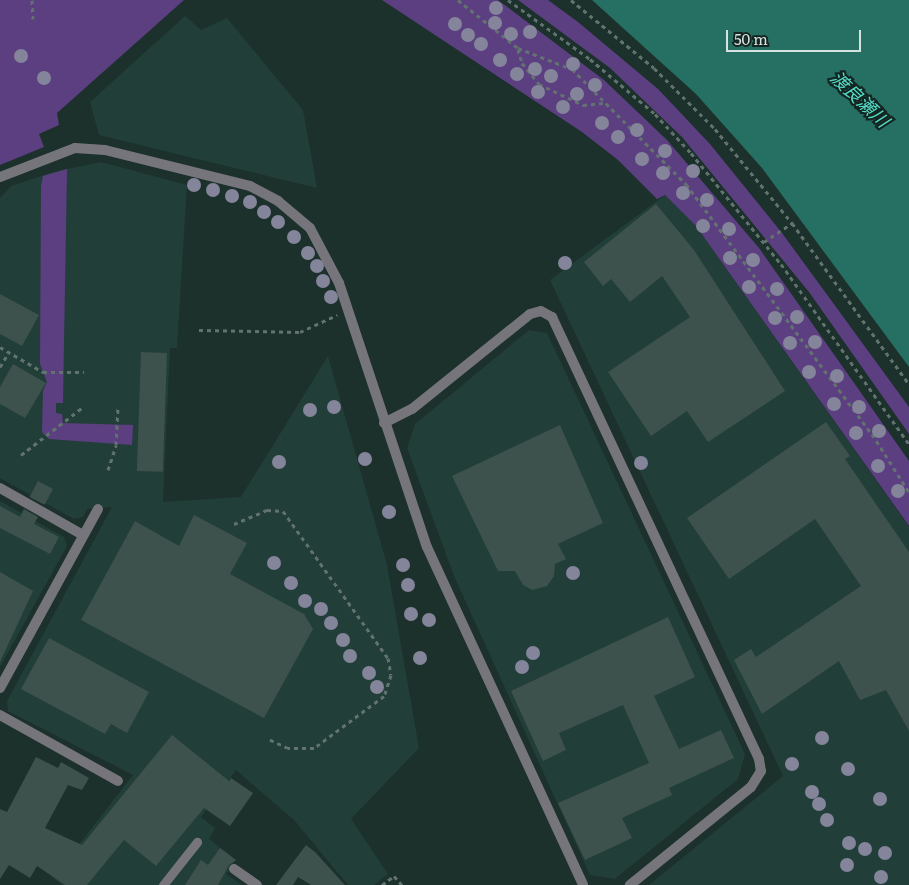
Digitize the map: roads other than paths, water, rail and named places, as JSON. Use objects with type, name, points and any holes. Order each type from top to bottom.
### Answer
[{"type":"street","points":[[0,177],[65,151],[89,147],[250,186],[278,201],[310,228],[323,246],[347,307],[427,548],[583,885]]},
{"type":"street","points":[[384,423],[412,409],[530,314],[541,311],[552,317],[760,760],[761,771],[751,787],[630,885]]},
{"type":"street","points":[[0,488],[84,535]]},
{"type":"street","points":[[0,688],[98,509]]},
{"type":"street","points":[[0,715],[118,781]]},
{"type":"street","points":[[234,870],[257,885]]},
{"type":"lane","points":[[163,885],[197,842]]},
{"type":"water","name":"渡良瀬川","points":[[592,0],[909,0],[909,367],[762,168],[696,94]]}]
